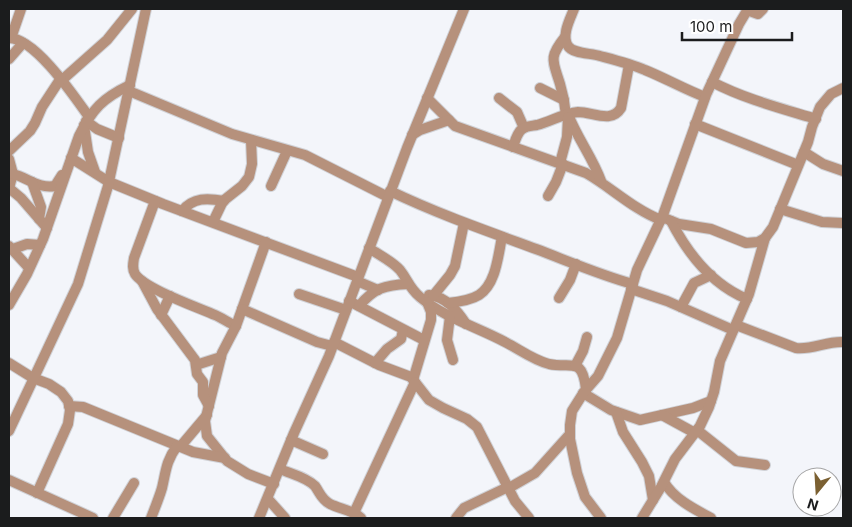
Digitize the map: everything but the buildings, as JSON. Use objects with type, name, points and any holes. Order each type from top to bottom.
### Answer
[{"type":"street","points":[[21,9],[10,38],[23,43],[46,62],[62,79],[87,121],[97,129],[119,138]]},
{"type":"street","points":[[9,151],[30,131],[42,107],[62,79],[107,40],[132,9]]},
{"type":"street","points":[[9,431],[78,284],[109,182],[146,9]]},
{"type":"street","points":[[259,518],[333,344],[412,135],[464,9]]},
{"type":"street","points":[[574,9],[565,37],[553,59],[553,66],[560,82],[568,115],[601,182]]},
{"type":"street","points":[[601,518],[585,497],[574,458],[570,434],[572,411],[584,391],[598,376],[617,338],[637,270],[654,234],[665,220],[705,97],[744,10],[758,14],[763,9]]},
{"type":"street","points":[[565,37],[568,47],[572,50],[593,54],[644,70],[705,97]]},
{"type":"street","points":[[9,59],[23,43]]},
{"type":"street","points":[[513,147],[517,136],[524,128],[568,115],[588,112],[611,116],[617,114],[621,108],[629,65]]},
{"type":"street","points":[[712,82],[729,91],[768,106],[816,119]]},
{"type":"street","points":[[9,305],[40,245],[71,158],[87,121],[97,106],[112,94],[130,88],[232,134],[305,155],[389,194],[576,264],[681,308],[735,328],[803,349],[826,343],[843,342]]},
{"type":"street","points":[[540,88],[564,100]]},
{"type":"street","points":[[642,518],[664,483],[675,459],[696,432],[711,401],[720,360],[747,299],[766,238],[773,227],[816,119],[826,99],[843,88]]},
{"type":"street","points":[[427,98],[455,126],[586,173],[643,212],[679,224],[711,229],[746,243],[758,242],[766,238]]},
{"type":"street","points":[[499,98],[517,112],[524,128]]},
{"type":"street","points":[[548,196],[556,182],[561,163],[567,137],[568,115]]},
{"type":"street","points":[[412,135],[420,130],[449,120]]},
{"type":"street","points":[[87,121],[88,152],[94,172]]},
{"type":"street","points":[[696,124],[798,165]]},
{"type":"street","points":[[213,222],[224,201],[250,177],[252,164],[251,140]]},
{"type":"street","points":[[271,186],[288,150]]},
{"type":"street","points":[[804,152],[823,164],[843,171]]},
{"type":"street","points":[[71,158],[109,182],[266,242],[357,279],[378,290]]},
{"type":"street","points":[[9,159],[14,174],[9,188],[24,202],[46,228]]},
{"type":"street","points":[[14,174],[25,178],[33,186],[41,207],[39,219]]},
{"type":"street","points":[[33,186],[52,187],[61,176],[66,174]]},
{"type":"street","points":[[24,202],[33,186]]},
{"type":"street","points":[[182,211],[190,203],[202,199],[224,201]]},
{"type":"street","points":[[155,200],[134,258],[133,268],[161,315],[191,355],[196,365],[197,374],[203,382],[203,395],[208,410]]},
{"type":"street","points":[[780,209],[822,222],[843,223]]},
{"type":"street","points":[[643,212],[654,234]]},
{"type":"street","points":[[665,220],[696,260],[711,275],[728,290],[747,299]]},
{"type":"street","points":[[280,469],[308,481],[316,487],[323,499],[330,504],[358,516],[414,381],[431,320],[430,299],[450,275],[454,266],[464,223]]},
{"type":"street","points":[[448,303],[478,296],[487,288],[497,262],[502,237]]},
{"type":"street","points":[[266,242],[236,326],[221,357],[205,421],[207,436],[225,458],[248,474],[274,484]]},
{"type":"street","points":[[29,268],[11,247],[27,244],[40,245]]},
{"type":"street","points":[[369,248],[396,266],[415,293],[448,303],[456,309],[466,324]]},
{"type":"street","points":[[559,298],[570,280],[576,264]]},
{"type":"street","points":[[681,308],[694,282],[711,275]]},
{"type":"street","points":[[142,281],[236,326]]},
{"type":"street","points":[[360,306],[368,296],[378,290],[389,285],[408,284]]},
{"type":"street","points":[[299,294],[360,306],[424,340]]},
{"type":"street","points":[[161,315],[170,296]]},
{"type":"street","points":[[430,299],[450,316],[537,359],[550,364],[575,366],[582,371],[584,391]]},
{"type":"street","points":[[242,309],[317,342],[333,344],[399,372],[414,381],[429,400],[467,419],[478,427],[500,467],[515,501],[529,518]]},
{"type":"street","points":[[450,316],[447,340],[453,360]]},
{"type":"street","points":[[375,363],[387,349],[400,339],[404,330]]},
{"type":"street","points":[[575,366],[588,337]]},
{"type":"street","points":[[196,365],[221,357]]},
{"type":"street","points":[[9,363],[33,378],[49,384],[61,392],[68,401],[70,410],[68,424],[38,493]]},
{"type":"street","points":[[584,391],[616,412],[640,420],[693,408],[711,401]]},
{"type":"street","points":[[69,406],[83,407],[178,447],[225,458]]},
{"type":"street","points":[[151,518],[160,495],[165,469],[170,456],[208,410]]},
{"type":"street","points":[[616,412],[623,432],[649,476],[653,500]]},
{"type":"street","points":[[662,415],[696,432],[736,461],[765,465]]},
{"type":"street","points":[[456,518],[464,508],[508,488],[535,473],[570,434]]},
{"type":"street","points":[[291,440],[324,454]]},
{"type":"street","points":[[643,464],[685,503],[711,518]]},
{"type":"street","points":[[9,480],[93,518]]},
{"type":"street","points":[[113,518],[134,483]]},
{"type":"street","points":[[268,499],[285,518]]}]
